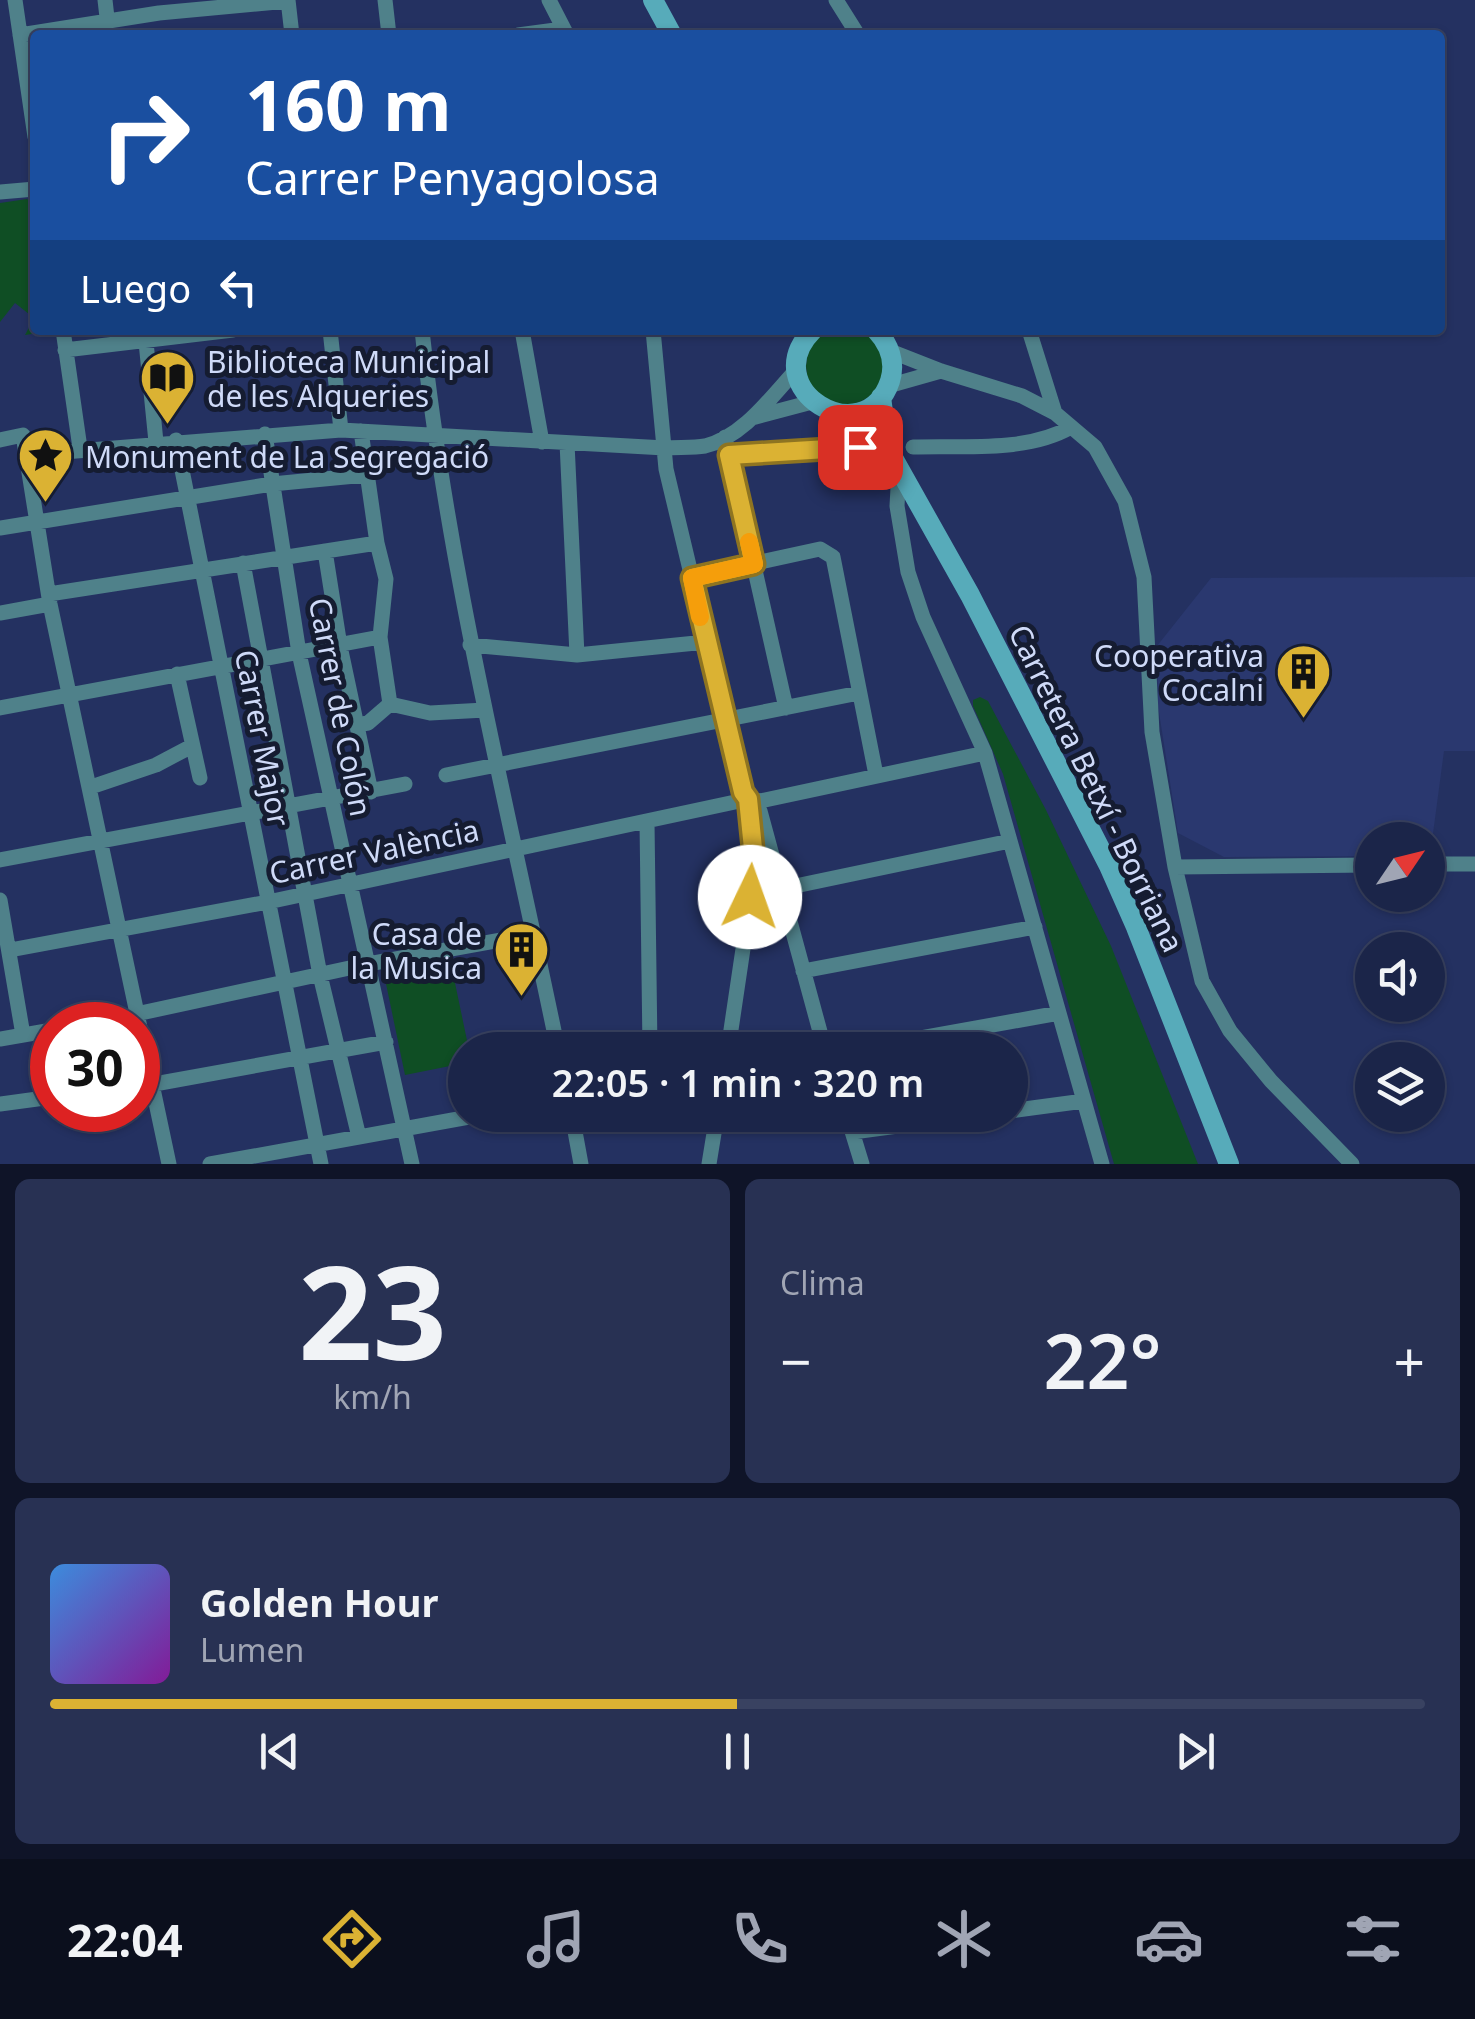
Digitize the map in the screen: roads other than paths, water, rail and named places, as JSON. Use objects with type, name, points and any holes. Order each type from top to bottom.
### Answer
[{"type":"main road","points":[[654,0],[669,30]]},
{"type":"main road","points":[[808,335],[802,344],[797,370],[812,402],[836,413],[849,414],[872,406],[884,392]]},
{"type":"main road","points":[[879,335],[890,351]]},
{"type":"main road","name":"Carretera Betxí - Borriana","points":[[888,449],[884,392],[892,374],[890,351]]},
{"type":"main road","name":"Carretera Betxí - Borriana","points":[[849,414],[888,449],[970,595],[1108,866],[1136,926],[1229,1164]]},
{"type":"street","points":[[15,0],[30,93]]},
{"type":"street","points":[[105,0],[108,28]]},
{"type":"street","points":[[384,0],[389,30]]},
{"type":"street","points":[[549,0],[564,30]]},
{"type":"street","points":[[836,0],[855,30]]},
{"type":"street","points":[[83,30],[108,28],[159,13],[288,1],[291,30]]},
{"type":"street","points":[[20,35],[30,34]]},
{"type":"street","points":[[0,192],[30,189]]},
{"type":"street","points":[[80,448],[64,340],[146,335],[156,442]]},
{"type":"street","points":[[330,335],[340,430]]},
{"type":"street","points":[[423,335],[433,435],[470,645],[554,1032]]},
{"type":"street","points":[[523,335],[542,442]]},
{"type":"street","points":[[653,335],[666,469],[706,642],[743,792],[760,811],[820,1032]]},
{"type":"street","points":[[1031,335],[1055,413]]},
{"type":"street","points":[[890,351],[1022,396],[1055,413],[1095,447],[1125,501],[1144,578],[1152,732],[1175,867],[1202,981],[1230,1032],[1271,1081],[1352,1164]]},
{"type":"street","points":[[26,454],[340,430],[665,448],[705,446],[725,438],[752,418],[797,370]]},
{"type":"street","points":[[884,392],[942,371]]},
{"type":"street","points":[[752,418],[812,402]]},
{"type":"street","points":[[913,448],[1030,443],[1072,427]]},
{"type":"street","points":[[361,431],[386,579],[380,637],[390,704]]},
{"type":"street","name":"Carrer de Colón","points":[[265,434],[299,654],[412,1164]]},
{"type":"street","points":[[5,439],[23,435],[50,599],[135,1002]]},
{"type":"street","points":[[725,438],[786,708]]},
{"type":"street","name":"Carrer Major","points":[[176,440],[321,1164]]},
{"type":"street","points":[[566,443],[577,655]]},
{"type":"street","points":[[729,455],[860,447]]},
{"type":"street","points":[[899,470],[897,506],[908,572],[923,617],[984,753],[1102,1164]]},
{"type":"street","points":[[0,528],[272,484],[366,475]]},
{"type":"street","points":[[0,613],[50,599],[200,570],[377,543]]},
{"type":"street","points":[[692,578],[820,548],[833,557],[876,775]]},
{"type":"street","points":[[325,551],[340,646],[371,792]]},
{"type":"street","points":[[242,563],[320,975],[359,1137]]},
{"type":"street","points":[[0,708],[380,637]]},
{"type":"street","points":[[470,645],[577,655],[706,642]]},
{"type":"street","points":[[178,674],[200,778]]},
{"type":"street","points":[[446,775],[859,693]]},
{"type":"street","points":[[390,704],[430,713],[484,710]]},
{"type":"street","points":[[357,725],[368,723],[390,704]]},
{"type":"street","points":[[91,788],[156,765],[192,746]]},
{"type":"street","name":"Carrer València","points":[[10,950],[268,902],[748,799],[760,801],[984,753]]},
{"type":"street","points":[[0,860],[405,784]]},
{"type":"street","points":[[731,1032],[755,868],[748,799]]},
{"type":"street","points":[[647,822],[650,1032]]},
{"type":"street","points":[[781,888],[1010,841]]},
{"type":"street","points":[[755,868],[776,863]]},
{"type":"street","points":[[1445,864],[1475,864]]},
{"type":"street","points":[[1175,867],[1355,865]]},
{"type":"street","points":[[0,900],[23,1036]]},
{"type":"street","points":[[803,971],[1034,927]]},
{"type":"street","points":[[160,1007],[534,934]]},
{"type":"street","points":[[954,1032],[1059,1013]]},
{"type":"street","points":[[0,1039],[30,1035]]},
{"type":"street","points":[[160,1083],[386,1042]]},
{"type":"street","points":[[0,1104],[30,1100]]},
{"type":"street","points":[[1028,1109],[1084,1101]]},
{"type":"street","points":[[210,1164],[448,1121]]},
{"type":"street","points":[[159,1132],[169,1164]]},
{"type":"street","points":[[575,1132],[582,1164]]},
{"type":"street","points":[[709,1164],[714,1132]]},
{"type":"street","points":[[853,1132],[862,1164]]},
{"type":"place","name":"Biblioteca Municipal de les Alqueries","points":[[168,427]]},
{"type":"place","name":"Monument de La Segregació","points":[[46,505]]},
{"type":"place","name":"Cooperativa Cocalni","points":[[1303,721]]},
{"type":"place","name":"Casa de la Musica","points":[[521,999]]}]
